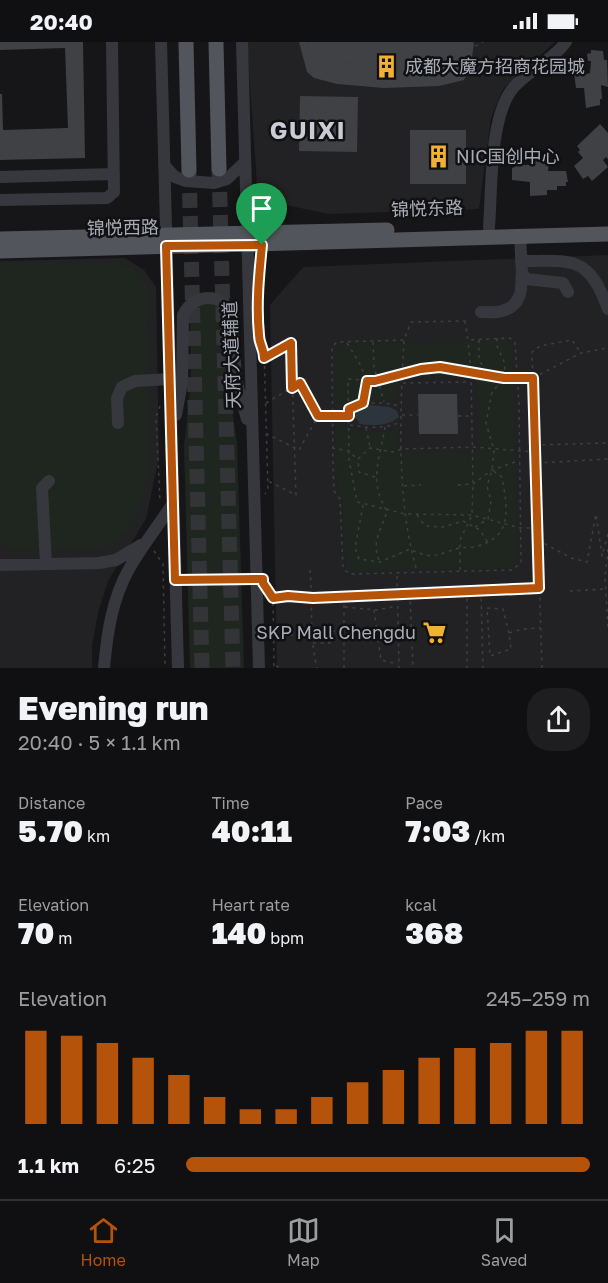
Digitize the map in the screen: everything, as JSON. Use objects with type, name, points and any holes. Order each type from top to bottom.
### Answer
[{"type":"main road","points":[[186,42],[189,170]]},
{"type":"main road","points":[[216,42],[219,169]]},
{"type":"main road","name":"锦悦东路","points":[[252,241],[489,227],[608,223]]},
{"type":"main road","name":"锦悦东路","points":[[252,241],[608,234]]},
{"type":"main road","name":"锦悦西路","points":[[0,239],[252,241]]},
{"type":"main road","name":"锦悦西路","points":[[0,251],[166,241]]},
{"type":"street","points":[[0,200],[107,198],[114,192],[112,42]]},
{"type":"street","points":[[161,42],[173,503],[169,580],[178,668]]},
{"type":"street","name":"天府大道辅道","points":[[242,42],[245,162],[252,241],[252,437],[260,579],[259,668]]},
{"type":"street","points":[[489,227],[495,143],[502,107],[514,87],[559,51],[566,42]]},
{"type":"street","points":[[164,165],[175,177],[186,181],[213,183],[227,179],[245,162]]},
{"type":"street","points":[[0,177],[114,174]]},
{"type":"street","points":[[481,312],[498,313],[510,308],[519,297],[520,236]]},
{"type":"street","points":[[521,267],[567,261],[584,268],[600,285],[608,309]]},
{"type":"street","points":[[521,267],[530,276],[562,278],[568,282],[570,292]]},
{"type":"street","points":[[172,439],[182,382],[183,315],[187,307],[197,300],[207,298],[218,299],[228,305],[232,314],[236,380],[252,437]]},
{"type":"street","points":[[118,423],[117,398],[122,387],[135,381],[170,379]]},
{"type":"street","points":[[46,564],[42,489],[49,481]]},
{"type":"street","points":[[104,668],[115,603],[128,570],[173,503]]},
{"type":"street","points":[[0,565],[99,563],[116,560],[147,541]]},
{"type":"path","points":[[307,42],[313,53],[323,58],[375,64],[427,64],[442,61],[483,42]]},
{"type":"path","points":[[252,241],[259,278]]},
{"type":"path","points":[[417,572],[410,549],[405,514],[402,449],[404,340],[411,322],[465,321],[471,371],[473,484],[472,515],[460,540],[460,571]]},
{"type":"path","points":[[475,527],[488,519],[491,501],[487,486],[492,470],[494,450],[486,423],[492,392],[504,378],[505,364],[497,346],[497,338]]},
{"type":"path","points":[[404,340],[337,342],[332,347],[334,491],[340,499],[343,568],[349,574],[512,570],[521,563],[515,343],[510,338],[468,340]]},
{"type":"path","points":[[259,339],[264,347],[268,490],[262,500]]},
{"type":"path","points":[[479,339],[479,358],[485,374]]},
{"type":"path","points":[[542,668],[532,352],[540,346],[572,340],[581,353]]},
{"type":"path","points":[[373,341],[374,367],[384,402]]},
{"type":"path","points":[[346,342],[360,363],[367,381],[363,403]]},
{"type":"path","points":[[264,358],[291,343],[296,495],[267,481]]},
{"type":"path","points":[[537,528],[520,528],[472,515],[405,514],[357,502],[349,460],[348,379],[378,380],[421,369],[440,367],[504,378],[533,378],[581,353],[608,348]]},
{"type":"path","points":[[402,383],[471,382]]},
{"type":"path","points":[[265,403],[300,383],[318,416]]},
{"type":"path","points":[[349,409],[363,403],[384,402],[401,407]]},
{"type":"path","points":[[402,415],[418,415]]},
{"type":"path","points":[[318,416],[349,416]]},
{"type":"path","points":[[266,434],[299,450],[318,416]]},
{"type":"path","points":[[458,416],[472,416]]},
{"type":"path","points":[[349,424],[385,427],[402,422]]},
{"type":"path","points":[[366,427],[370,448]]},
{"type":"path","points":[[380,562],[376,537],[382,528],[387,511],[379,498],[375,477],[385,427]]},
{"type":"path","points":[[535,445],[608,442]]},
{"type":"path","points":[[370,448],[393,452],[402,449],[473,447],[535,452]]},
{"type":"path","points":[[332,448],[349,451],[358,459],[359,472],[375,477]]},
{"type":"path","points":[[358,459],[370,448]]},
{"type":"path","points":[[535,463],[608,459]]},
{"type":"path","points":[[458,485],[473,484],[492,470],[519,460]]},
{"type":"path","points":[[410,549],[423,556],[441,555],[460,548],[474,548],[493,541],[505,524],[507,509],[502,477],[492,470]]},
{"type":"path","points":[[403,486],[421,485]]},
{"type":"path","points":[[363,504],[355,548],[359,559],[380,562],[410,549]]},
{"type":"path","points":[[416,514],[425,526],[443,527],[463,521],[480,530],[488,543]]},
{"type":"path","points":[[537,539],[571,558],[587,562],[596,514],[602,556],[608,534]]},
{"type":"path","points":[[608,549],[606,589],[608,628]]},
{"type":"path","points":[[157,555],[169,580],[165,668]]},
{"type":"path","points":[[310,570],[313,598],[312,643],[318,668]]},
{"type":"path","points":[[397,576],[399,668]]},
{"type":"path","points":[[169,580],[260,579],[273,598],[274,667],[281,668]]},
{"type":"path","points":[[273,598],[539,588]]},
{"type":"path","points":[[570,591],[606,589]]},
{"type":"path","points":[[481,590],[483,668]]},
{"type":"path","points":[[467,591],[467,668]]},
{"type":"path","points":[[410,593],[413,668]]},
{"type":"path","points":[[344,596],[344,668]]},
{"type":"path","points":[[344,607],[374,610],[397,606]]},
{"type":"path","points":[[487,608],[503,609],[509,633],[511,650],[490,657],[487,608]]},
{"type":"path","points":[[374,610],[381,660],[399,664]]},
{"type":"path","points":[[509,633],[540,628]]},
{"type":"path","points":[[312,643],[330,643],[330,632],[344,630]]},
{"type":"path","points":[[274,635],[297,635],[312,631]]},
{"type":"path","points":[[398,633],[412,632]]},
{"type":"shaded area","points":[[247,42],[555,42],[503,89],[491,118],[479,209],[328,214],[258,199]]},
{"type":"shaded area","points":[[608,255],[608,668],[277,668],[270,305],[303,267]]},
{"type":"shaded area","points":[[125,258],[144,270],[156,287],[159,456],[146,519],[108,581],[99,609],[92,645],[92,668],[0,668],[0,261]]},
{"type":"shaded area","points":[[0,263],[118,263],[132,268],[144,278],[150,307],[147,322],[149,466],[136,524],[115,543],[94,548],[14,551],[0,541]]},
{"type":"shaded area","points":[[214,301],[226,312],[228,381],[237,443],[244,668],[190,668],[184,446],[191,381],[190,318],[195,307],[201,303]]},
{"type":"shaded area","points":[[507,340],[512,344],[518,563],[512,567],[350,572],[346,568],[342,495],[338,491],[335,423],[375,432],[398,428],[399,453],[479,452],[482,425],[475,376],[418,378],[420,367],[398,373],[398,400],[353,402],[334,412],[334,351],[337,345]]},
{"type":"shaded area","points":[[363,406],[390,407],[397,411],[399,417],[381,425],[360,424],[355,413]]},
{"type":"building","points":[[0,42],[83,42],[85,158],[0,160],[0,94],[2,94],[3,130],[68,128],[65,48],[0,50]]},
{"type":"building","name":"成都大魔方招商花园城","points":[[299,42],[473,42],[474,44],[471,63],[464,80],[439,86],[384,88],[337,84],[314,78],[307,72]]},
{"type":"building","points":[[591,50],[603,51],[604,60],[607,60],[608,87],[601,85],[600,105],[586,108],[584,88],[576,88],[574,73],[583,72],[583,75],[590,73],[591,61],[588,61],[587,54],[591,53]]},
{"type":"building","points":[[300,96],[358,97],[357,152],[299,151]]},
{"type":"building","points":[[600,124],[608,133],[608,159],[606,157],[603,160],[608,167],[592,181],[588,176],[583,179],[574,166],[583,158],[577,146]]},
{"type":"building","name":"NIC国创中心","points":[[410,130],[466,130],[466,184],[410,184]]},
{"type":"building","points":[[532,157],[550,157],[548,171],[566,171],[568,182],[566,186],[557,186],[557,190],[547,190],[547,195],[530,196],[530,182],[512,180],[512,168],[517,165],[532,165]]},
{"type":"building","points":[[418,394],[457,394],[458,434],[419,434]]},
{"type":"tunnel","points":[[219,169],[233,668]]},
{"type":"tunnel","points":[[189,170],[202,668]]},
{"type":"place","name":"成都大魔方招商花园城","points":[[387,67]]},
{"type":"place","name":"NIC国创中心","points":[[438,157]]},
{"type":"place","name":"SKP Mall Chengdu","points":[[434,633]]},
{"type":"district","name":"GUIXI","points":[[308,131]]},
{"type":"route","points":[[262,245],[258,290],[259,339],[264,347],[264,358],[291,343],[292,388],[300,383],[318,416],[349,416],[349,409],[363,403],[367,381],[421,369],[440,367],[504,378],[533,378],[539,588],[273,598],[263,583],[263,579],[175,580],[166,246],[262,245]]}]
